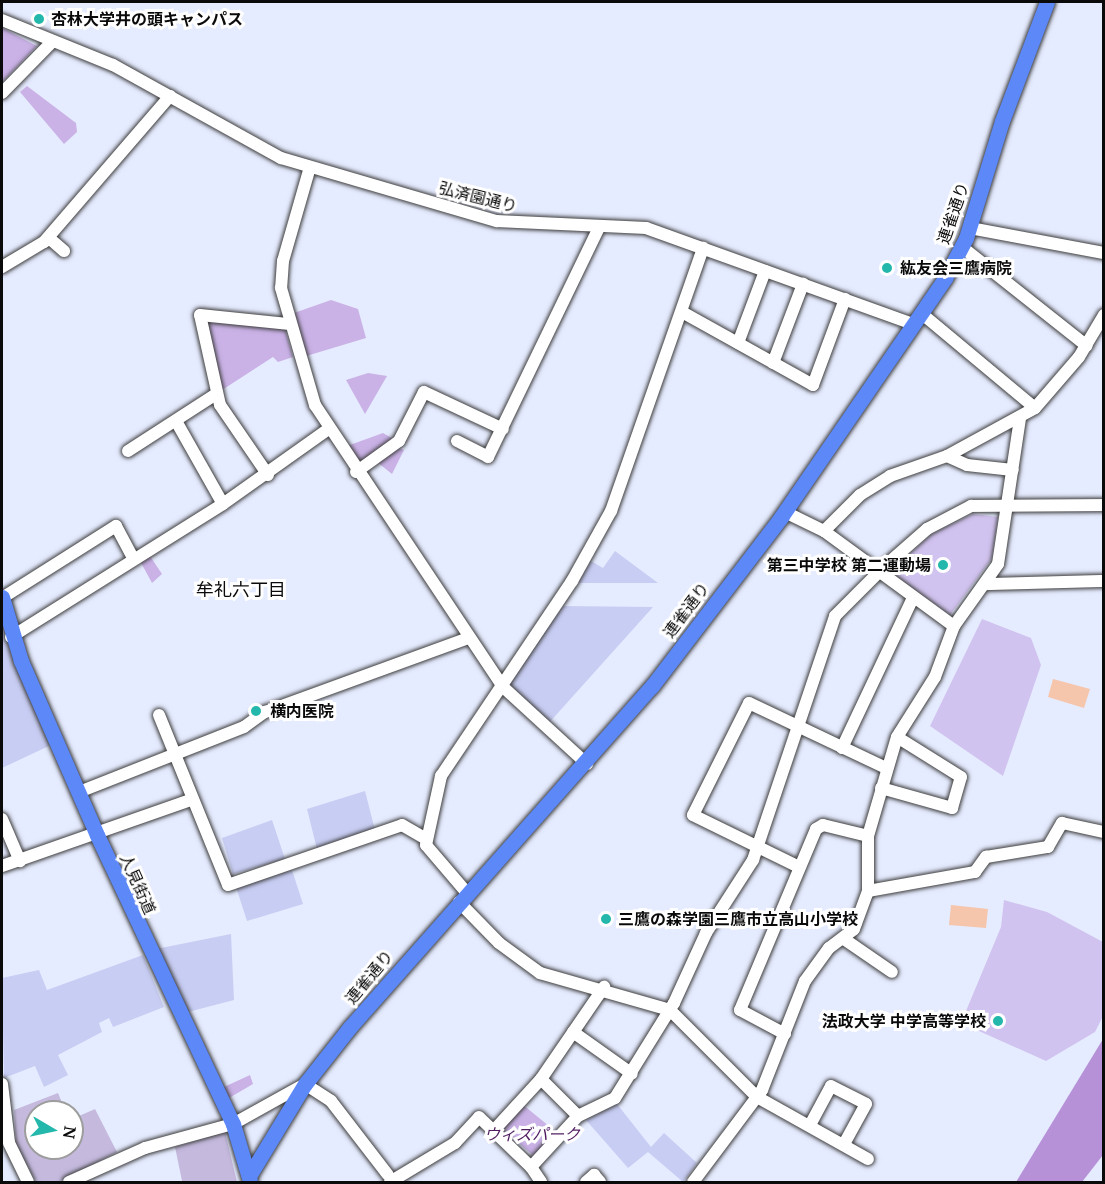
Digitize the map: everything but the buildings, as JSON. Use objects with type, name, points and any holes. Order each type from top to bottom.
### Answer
[{"type":"main road","name":"連雀通り","points":[[249,1179],[305,1084],[463,898],[587,764],[785,512],[917,318],[963,247],[1002,121],[1047,2]]},
{"type":"main road","name":"人見街道","points":[[2,598],[11,637],[97,835],[233,1124],[249,1179]]},
{"type":"street","name":"弘済園通り","points":[[4,21],[113,65],[263,152],[497,221],[646,228],[845,299],[917,318],[1035,408]]},
{"type":"street","points":[[2,93],[52,42]]},
{"type":"street","points":[[2,267],[49,238],[170,96]]},
{"type":"street","points":[[310,167],[283,261],[281,288],[288,324],[306,384],[327,430],[500,683],[587,764]]},
{"type":"street","points":[[457,441],[488,457],[599,227]]},
{"type":"street","points":[[970,228],[1104,252]]},
{"type":"street","points":[[49,238],[64,251]]},
{"type":"street","points":[[963,247],[1087,346]]},
{"type":"street","points":[[703,248],[610,511],[572,581],[500,683],[441,776],[426,839],[433,857],[499,943],[540,973],[604,987],[670,1010],[757,1097],[868,1158]]},
{"type":"street","points":[[738,343],[765,271]]},
{"type":"street","points":[[774,363],[803,284]]},
{"type":"street","points":[[682,312],[813,385],[845,299]]},
{"type":"street","points":[[268,475],[216,393],[200,315],[288,324]]},
{"type":"street","points":[[824,531],[860,495],[890,476],[946,456],[1020,419],[1035,408],[1087,346],[1104,315]]},
{"type":"street","points":[[356,472],[399,441],[424,392],[503,429]]},
{"type":"street","points":[[128,451],[216,393]]},
{"type":"street","points":[[693,1182],[757,1097],[805,981],[829,948],[844,939],[868,891],[868,836],[886,768],[897,737],[935,677],[954,626],[987,584],[998,564],[1020,419]]},
{"type":"street","points":[[176,421],[224,504]]},
{"type":"street","points":[[11,637],[133,558],[224,504],[268,475],[327,430]]},
{"type":"street","points":[[946,456],[967,465],[1013,470]]},
{"type":"street","points":[[531,1167],[579,1116],[615,1098],[670,1010],[705,933],[758,847],[835,616],[927,529],[971,506],[1008,510],[1104,505]]},
{"type":"street","points":[[785,512],[824,531],[954,626]]},
{"type":"street","points":[[2,598],[116,525],[133,558]]},
{"type":"street","points":[[987,584],[1104,581]]},
{"type":"street","points":[[842,748],[914,598]]},
{"type":"street","points":[[79,792],[176,756],[244,727],[265,712],[468,638]]},
{"type":"street","points":[[799,867],[693,815],[749,703],[886,768]]},
{"type":"street","points":[[159,715],[228,885],[402,825],[426,839]]},
{"type":"street","points":[[881,788],[952,807],[961,777],[897,737]]},
{"type":"street","points":[[2,866],[97,835],[193,799]]},
{"type":"street","points":[[2,819],[20,861]]},
{"type":"street","points":[[868,891],[975,872],[986,857],[1048,847],[1062,823],[1104,832]]},
{"type":"street","points":[[785,1034],[740,1010],[799,867],[816,829],[823,825],[868,836]]},
{"type":"street","points":[[844,939],[892,972]]},
{"type":"street","points":[[496,1128],[541,1078],[604,987]]},
{"type":"street","points":[[573,1032],[632,1074]]},
{"type":"street","points":[[541,1078],[579,1116]]},
{"type":"street","points":[[2,1084],[9,1143],[28,1182]]},
{"type":"street","points":[[69,1182],[145,1148],[233,1124],[305,1084],[331,1101],[389,1179],[455,1143],[479,1118],[496,1128],[531,1167],[541,1182]]},
{"type":"street","points":[[810,1125],[831,1086],[866,1104],[844,1144]]},
{"type":"street","points":[[586,1182],[594,1176],[600,1182]]},
{"type":"shaded area","name":"第三中学校 第二運動場","points":[[973,514],[998,517],[992,558],[950,615],[890,572],[933,533]]},
{"type":"shaded area","points":[[615,551],[658,583],[578,583],[591,561],[603,568]]},
{"type":"shaded area","points":[[563,606],[653,607],[548,724],[506,684]]},
{"type":"shaded area","points":[[982,619],[1031,638],[1041,665],[1003,776],[930,726]]},
{"type":"shaded area","points":[[2,622],[51,745],[2,768]]},
{"type":"shaded area","points":[[1053,679],[1090,689],[1084,708],[1048,697]]},
{"type":"shaded area","points":[[365,791],[375,830],[317,849],[307,809]]},
{"type":"shaded area","points":[[272,820],[285,859],[233,874],[222,838]]},
{"type":"shaded area","points":[[292,870],[303,904],[247,921],[236,887]]},
{"type":"shaded area","points":[[1004,900],[1047,912],[1103,942],[1103,1016],[1095,1032],[1046,1061],[961,1023],[1001,927]]},
{"type":"shaded area","points":[[951,905],[988,909],[986,928],[949,925]]},
{"type":"shaded area","points":[[231,934],[234,1000],[188,1012],[156,949]]},
{"type":"shaded area","points":[[143,955],[164,1007],[113,1027],[109,1018],[99,1023],[102,1032],[58,1055],[68,1075],[44,1087],[35,1066],[4,1078],[2,978],[39,970],[47,990]]},
{"type":"shaded area","points":[[1103,1039],[1103,1155],[1082,1182],[1016,1182]]},
{"type":"shaded area","points":[[58,1093],[61,1100],[40,1100]]},
{"type":"shaded area","points":[[617,1104],[651,1147],[664,1133],[697,1163],[683,1182],[648,1152],[628,1168],[586,1120]]},
{"type":"shaded area","points":[[24,1106],[24,1159],[16,1144],[14,1110]]},
{"type":"shaded area","points":[[95,1109],[117,1152],[58,1182],[36,1182],[24,1160],[84,1160],[84,1114]]},
{"type":"shaded area","points":[[225,1132],[237,1182],[176,1182],[182,1181],[175,1147]]},
{"type":"green space","points":[[2,28],[37,46],[2,82]]},
{"type":"green space","points":[[27,86],[76,123],[77,132],[64,144],[20,92]]},
{"type":"green space","points":[[331,300],[358,309],[366,338],[303,357],[294,313]]},
{"type":"green space","points":[[204,317],[284,326],[293,357],[278,362],[273,357],[219,392]]},
{"type":"green space","points":[[368,373],[387,376],[365,414],[346,380]]},
{"type":"green space","points":[[383,433],[395,440],[357,464],[347,446]]},
{"type":"green space","points":[[395,447],[404,450],[392,474],[377,462]]},
{"type":"green space","points":[[148,553],[162,574],[152,583],[139,559]]},
{"type":"green space","points":[[250,1075],[253,1084],[229,1098],[224,1087]]},
{"type":"green space","name":"ウィズパーク","points":[[522,1104],[555,1131],[535,1157],[502,1129]]},
{"type":"place","name":"杏林大学井の頭キャンパス","points":[[39,19]]},
{"type":"place","name":"紘友会三鷹病院","points":[[887,268]]},
{"type":"place","name":"第三中学校 第二運動場","points":[[943,565]]},
{"type":"place","name":"横内医院","points":[[256,711]]},
{"type":"place","name":"三鷹の森学園三鷹市立高山小学校","points":[[606,919]]},
{"type":"place","name":"法政大学 中学高等学校","points":[[998,1021]]},
{"type":"district","name":"牟礼六丁目","points":[[241,589]]}]
